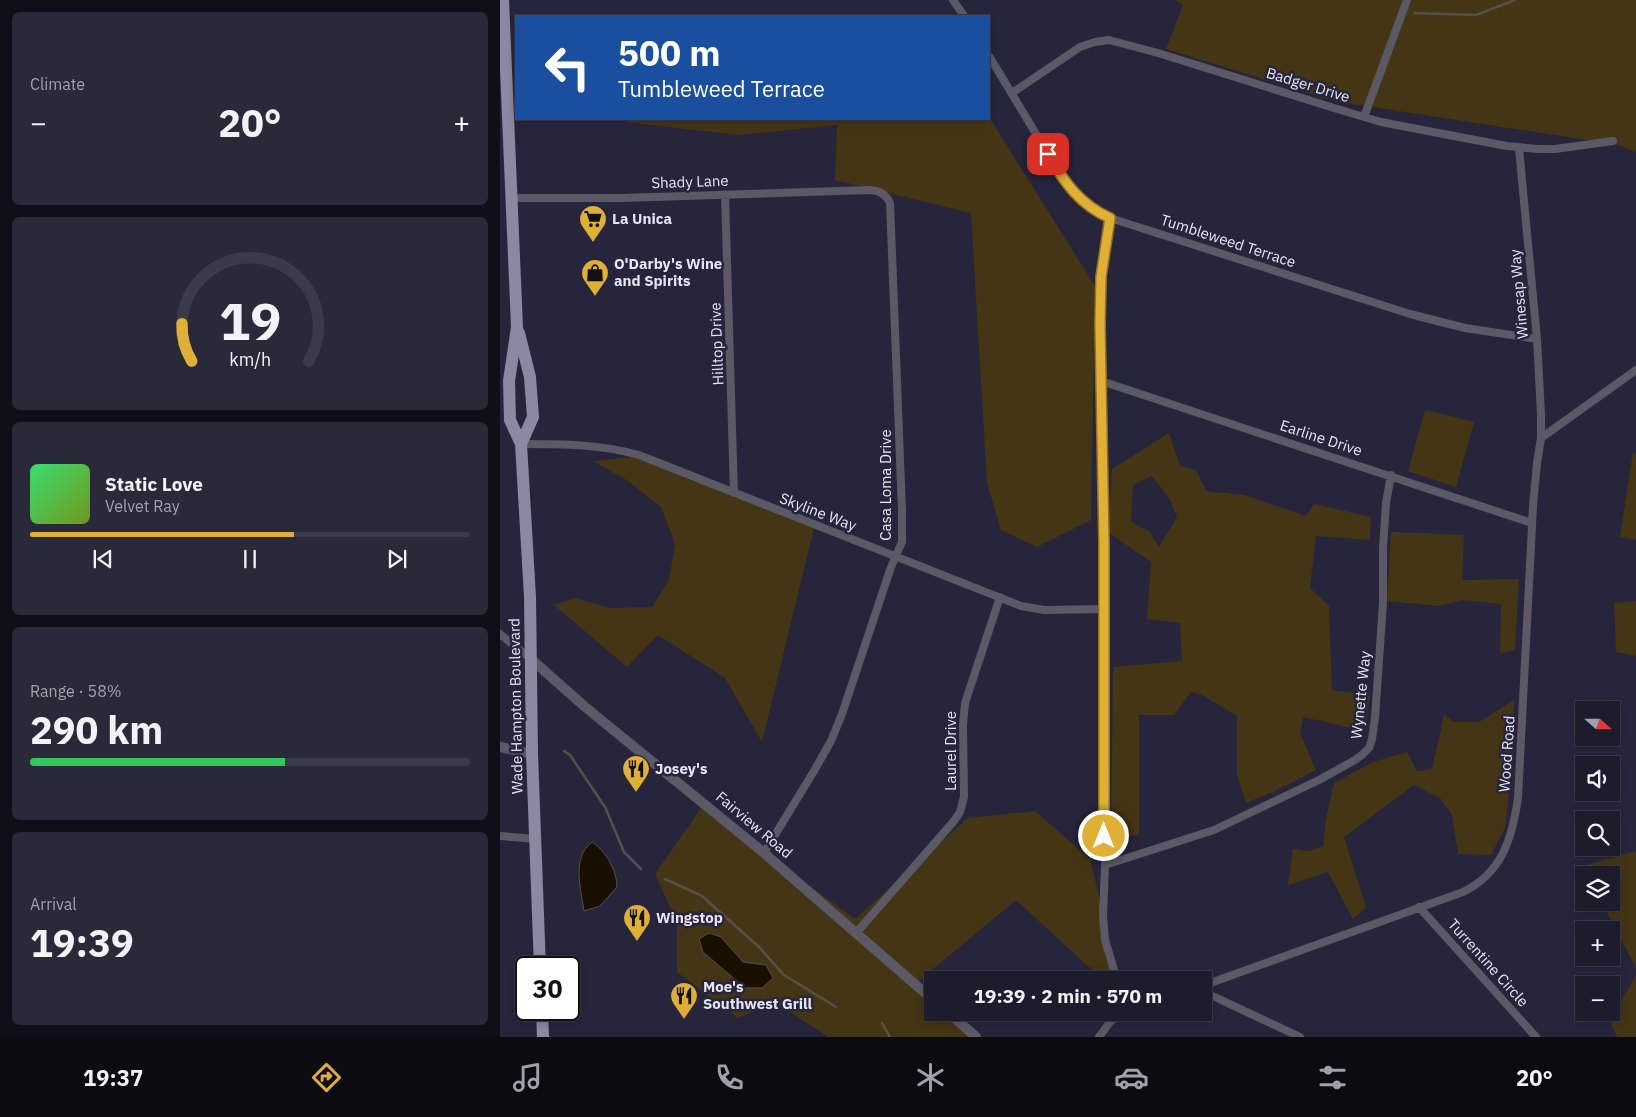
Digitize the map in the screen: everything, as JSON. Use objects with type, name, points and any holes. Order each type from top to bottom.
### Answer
[{"type":"main road","name":"Wade Hampton Boulevard","points":[[503,0],[517,328],[509,381],[510,420],[521,444],[530,597],[532,754],[540,956]]},
{"type":"main road","name":"Wade Hampton Boulevard","points":[[517,328],[530,377],[533,417],[521,444]]},
{"type":"main road","points":[[542,1021],[543,1037]]},
{"type":"street","points":[[954,0],[963,15]]},
{"type":"street","points":[[1364,117],[1407,0]]},
{"type":"street","name":"Badger Drive","points":[[1012,93],[1080,47],[1109,40],[1158,53],[1364,117],[1433,132],[1519,148],[1555,149],[1613,141]]},
{"type":"street","name":"Tumbleweed Terrace","points":[[990,58],[1070,189],[1088,206],[1110,218],[1410,314],[1465,328],[1537,339]]},
{"type":"street","name":"Winesap Way","points":[[1519,148],[1537,339],[1541,438]]},
{"type":"street","name":"Shady Lane","points":[[512,198],[623,198],[869,190]]},
{"type":"street","name":"Casa Loma Drive","points":[[764,853],[831,741],[842,714],[895,557],[902,542],[891,208],[885,195],[876,190],[869,190]]},
{"type":"street","name":"Hilltop Drive","points":[[725,195],[734,493]]},
{"type":"street","points":[[1110,218],[1101,277],[1104,916],[1105,940],[1114,971]]},
{"type":"street","points":[[1541,438],[1636,370]]},
{"type":"street","name":"Earline Drive","points":[[1101,381],[1392,475],[1532,523]]},
{"type":"street","name":"Wood Road","points":[[1212,982],[1463,892],[1481,882],[1497,864],[1511,833],[1518,798],[1532,523],[1541,438]]},
{"type":"street","name":"Skyline Way","points":[[521,444],[563,444],[623,450],[1021,606],[1044,610],[1104,609]]},
{"type":"street","name":"Wynette Way","points":[[1105,865],[1214,830],[1319,780],[1355,760],[1369,748],[1375,718],[1383,602],[1383,548],[1386,503],[1392,475]]},
{"type":"street","name":"Laurel Drive","points":[[857,932],[954,822],[960,812],[965,793],[963,725],[965,703],[1000,597]]},
{"type":"street","points":[[500,634],[531,658]]},
{"type":"street","name":"Fairview Road","points":[[531,658],[584,706],[764,853],[924,991]]},
{"type":"street","points":[[500,747],[532,754]]},
{"type":"street","points":[[500,836],[536,839]]},
{"type":"street","name":"Turrentine Circle","points":[[1419,908],[1536,1037]]},
{"type":"street","points":[[1212,996],[1300,1037]]},
{"type":"street","points":[[958,1021],[976,1037]]},
{"type":"street","points":[[1099,1037],[1111,1021]]},
{"type":"shaded area","points":[[1175,0],[1636,0],[1636,152],[1619,145],[1334,101],[1166,49],[1183,5]]},
{"type":"shaded area","points":[[990,119],[1095,286],[1091,520],[1037,547],[1001,530],[987,483],[971,213],[835,180],[837,125],[739,135],[617,120]]},
{"type":"shaded area","points":[[1425,410],[1474,422],[1456,487],[1408,471]]},
{"type":"shaded area","points":[[1169,433],[1180,466],[1196,470],[1206,491],[1244,495],[1306,516],[1314,504],[1371,517],[1370,540],[1316,536],[1310,588],[1329,606],[1332,690],[1370,695],[1364,731],[1303,717],[1300,734],[1316,770],[1273,792],[1246,803],[1237,775],[1237,716],[1202,695],[1191,692],[1174,715],[1139,715],[1139,835],[1111,839],[1113,667],[1182,661],[1180,623],[1147,619],[1151,562],[1108,532],[1112,469]],"holes":[[[1152,476],[1169,498],[1177,517],[1159,547],[1149,531],[1131,522],[1133,485]]]},
{"type":"shaded area","points":[[1633,452],[1636,454],[1636,540],[1620,537]]},
{"type":"shaded area","points":[[651,455],[815,524],[762,742],[725,678],[658,635],[627,667],[554,605],[575,598],[609,608],[652,607],[669,580],[675,544],[661,507],[628,481],[593,461]]},
{"type":"shaded area","points":[[1391,532],[1464,535],[1462,580],[1519,579],[1515,650],[1500,653],[1501,604],[1463,600],[1438,606],[1387,601]]},
{"type":"shaded area","points":[[1636,601],[1636,656],[1616,652],[1614,603]]},
{"type":"shaded area","points":[[1514,700],[1510,788],[1505,828],[1491,855],[1458,854],[1452,815],[1440,798],[1414,785],[1344,837],[1366,907],[1353,919],[1328,872],[1288,885],[1293,849],[1308,851],[1323,846],[1326,819],[1334,783],[1373,762],[1407,752],[1417,771],[1432,769],[1444,715],[1454,722],[1479,722]]},
{"type":"shaded area","points":[[702,807],[855,919],[968,818],[1035,811],[1090,859],[1117,971],[1093,971],[1016,900],[931,971],[924,971],[924,977],[915,984],[924,992],[924,1021],[956,1021],[974,1037],[828,1037],[775,1002],[738,1018],[677,972],[677,923],[655,874]]},
{"type":"shaded area","points":[[592,842],[610,862],[615,874],[617,887],[600,906],[584,911],[579,865],[581,856]]},
{"type":"shaded area","points":[[1636,851],[1636,968],[1620,937],[1620,921],[1611,921],[1606,911],[1620,911],[1620,866],[1583,866]]},
{"type":"shaded area","points":[[709,933],[721,937],[743,962],[766,965],[773,978],[762,988],[745,988],[703,952],[699,939]]},
{"type":"shaded area","points":[[1636,975],[1636,1037],[1617,1037],[1610,1021],[1620,1021],[1620,1003]]},
{"type":"waterway","points":[[1414,13],[1476,15],[1515,0]]},
{"type":"waterway","points":[[564,751],[570,755],[605,807],[624,852],[641,869]]},
{"type":"waterway","points":[[665,879],[702,896],[759,947],[784,975],[836,1007]]},
{"type":"waterway","points":[[882,1023],[890,1037]]},
{"type":"place","name":"La Unica","points":[[593,243]]},
{"type":"place","name":"O'Darby's Wine and Spirits","points":[[595,297]]},
{"type":"place","name":"Josey's","points":[[636,793]]},
{"type":"place","name":"Wingstop","points":[[637,942]]},
{"type":"place","name":"Moe's Southwest Grill","points":[[684,1020]]},
{"type":"route","points":[[1048,154],[1065,182],[1078,198],[1099,213],[1110,218],[1101,277],[1100,324],[1104,544],[1104,836]]}]
